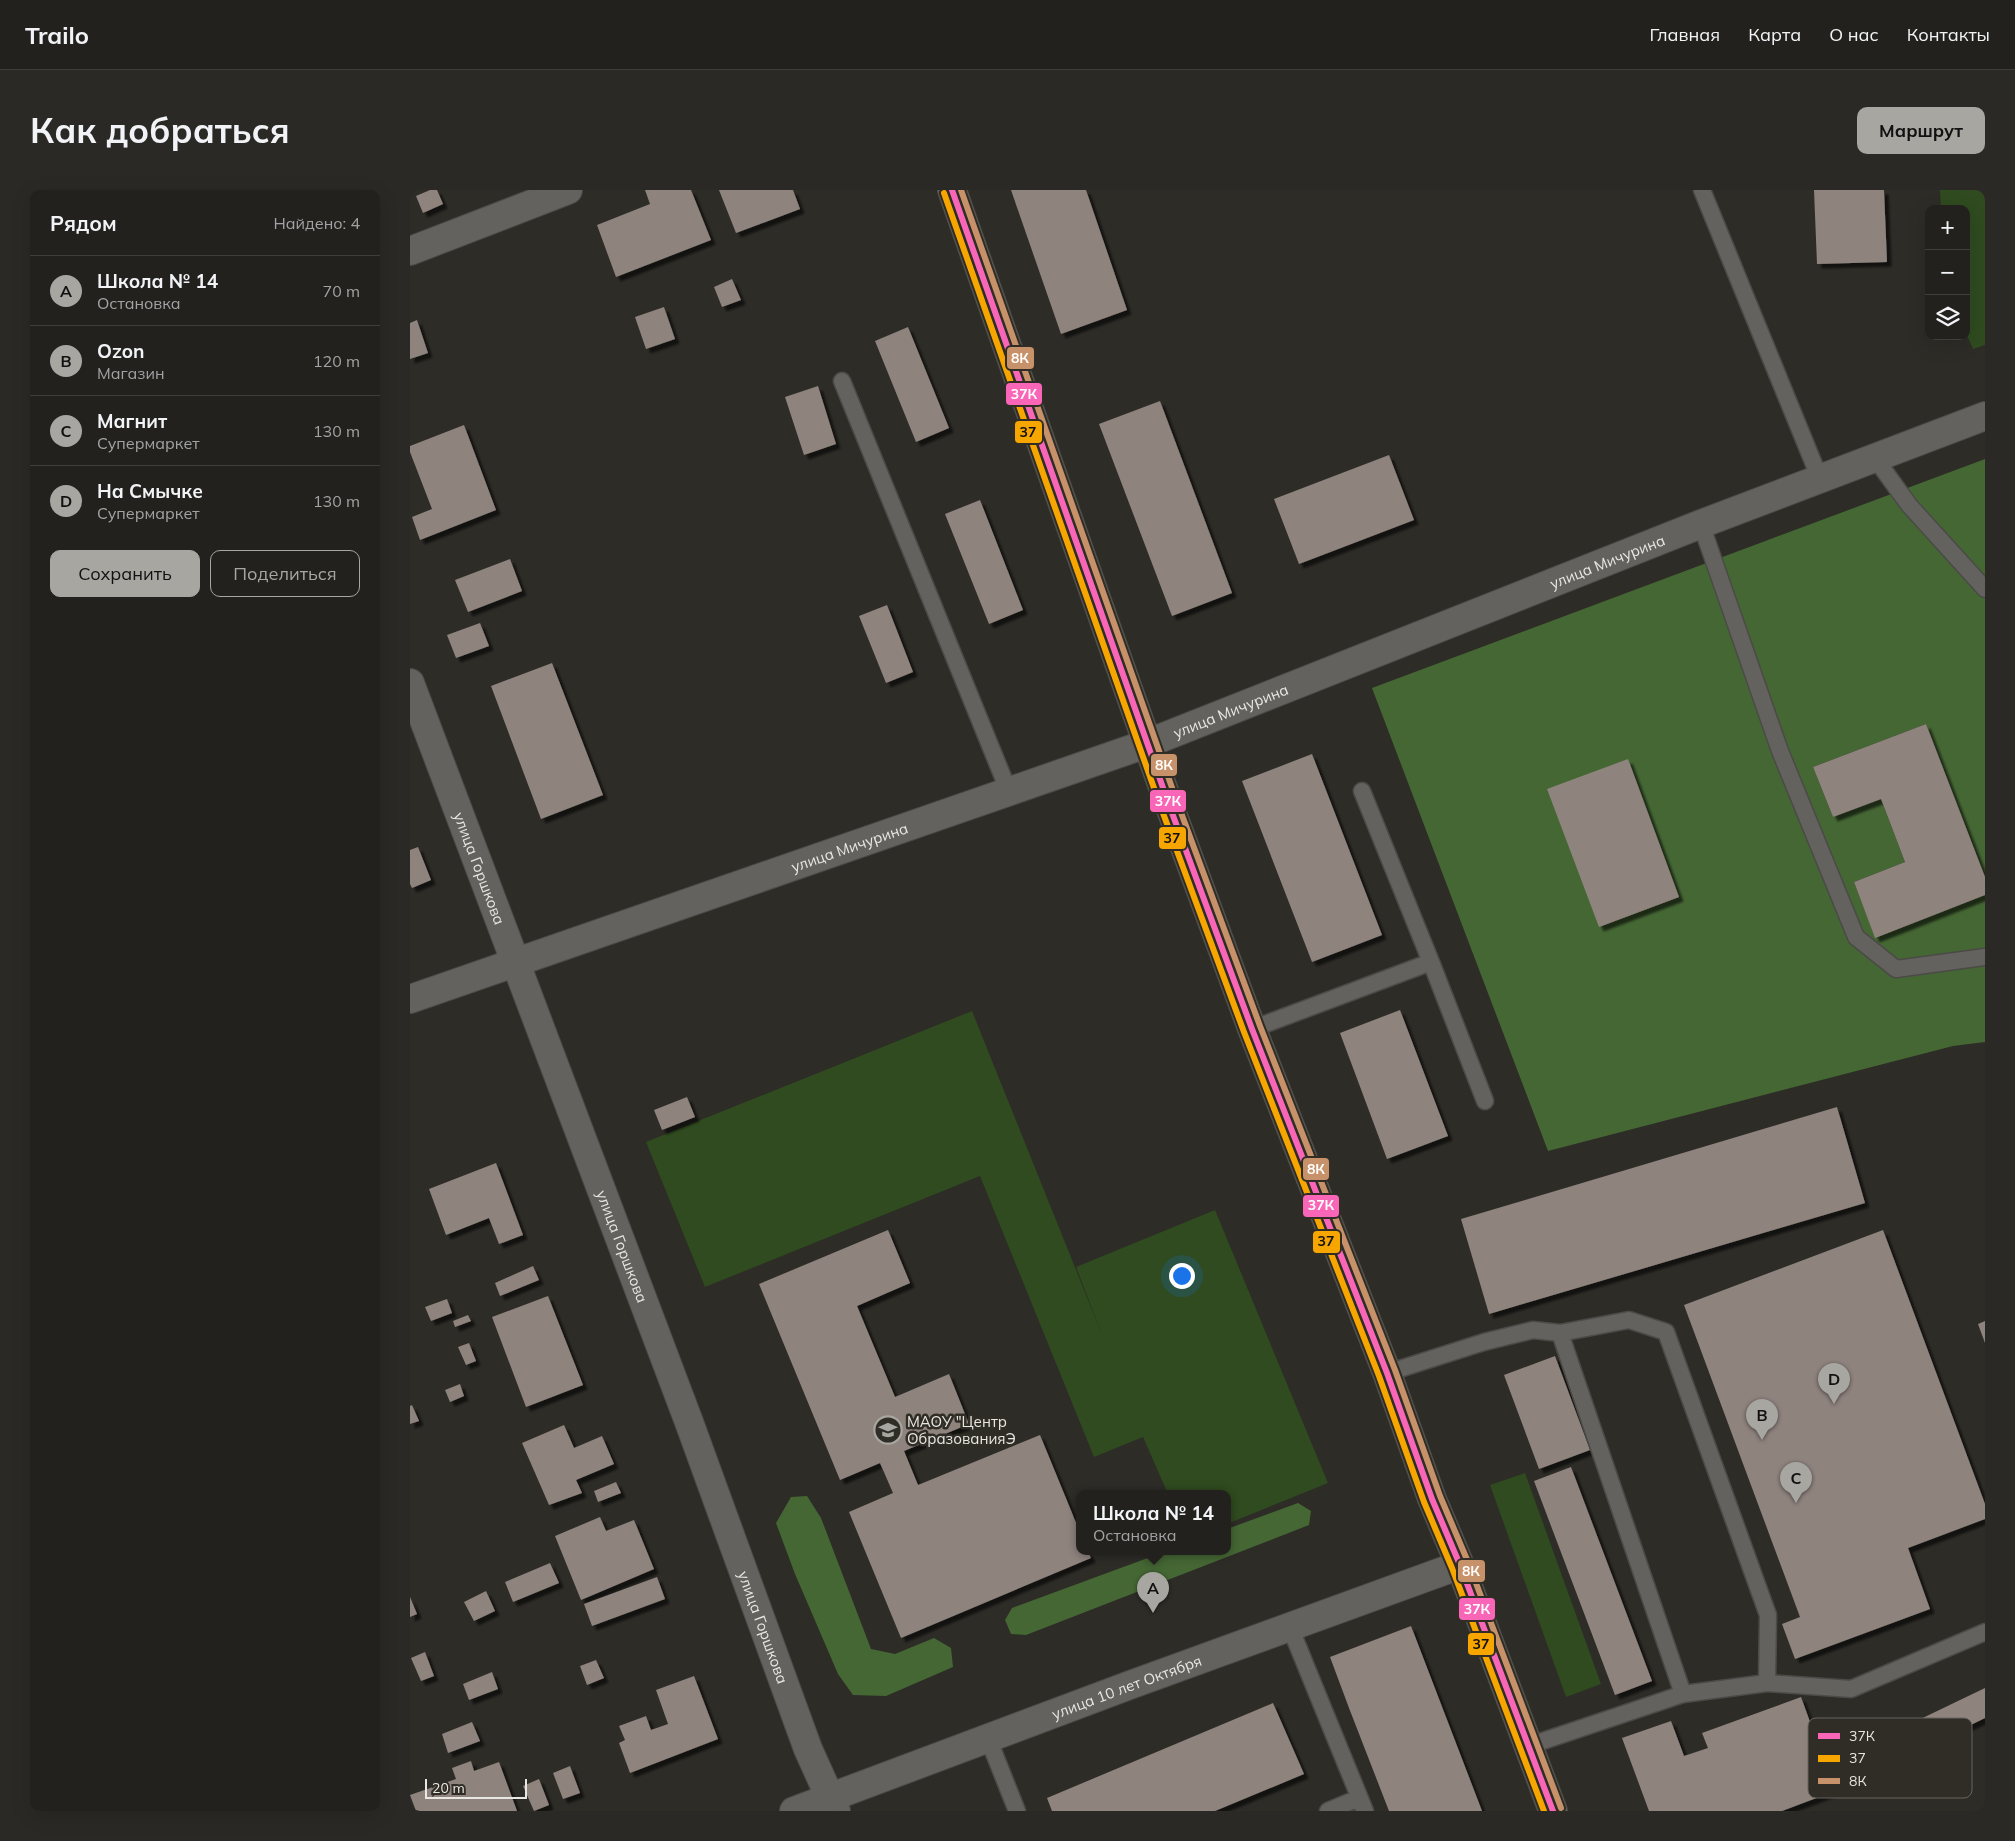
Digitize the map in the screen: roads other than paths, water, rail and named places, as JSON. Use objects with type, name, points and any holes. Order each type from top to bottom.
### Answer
[{"type":"street","points":[[410,251],[568,190]]},
{"type":"street","points":[[952,190],[1146,744],[1252,1029],[1387,1373],[1432,1499],[1460,1565],[1554,1811]]},
{"type":"street","name":"улица Мичурина","points":[[410,999],[1146,744],[1700,524],[1985,416]]},
{"type":"street","name":"улица Горшкова","points":[[410,682],[686,1413],[808,1749],[833,1804]]},
{"type":"street","name":"улица 10 лет Октября","points":[[794,1811],[833,1804],[988,1738],[1460,1565]]},
{"type":"lane","points":[[1702,190],[1820,479]]},
{"type":"lane","points":[[842,381],[1009,792]]},
{"type":"lane","points":[[1875,458],[1909,505],[1985,589]]},
{"type":"lane","points":[[1700,524],[1780,750],[1856,937],[1896,969],[1985,957]]},
{"type":"lane","points":[[1362,791],[1485,1101]]},
{"type":"lane","points":[[1252,1029],[1430,962]]},
{"type":"lane","points":[[1387,1373],[1484,1342],[1534,1330],[1560,1333],[1629,1320],[1666,1332],[1768,1615],[1767,1683]]},
{"type":"lane","points":[[1560,1333],[1683,1694]]},
{"type":"lane","points":[[1290,1627],[1362,1804],[1328,1811]]},
{"type":"lane","points":[[1528,1746],[1683,1694],[1767,1683],[1851,1689],[1985,1632]]},
{"type":"lane","points":[[988,1738],[1017,1811]]},
{"type":"place","name":"На Смычке","points":[[1834,1404]]},
{"type":"place","name":"МАОУ \"Центр ОбразованияЭ","points":[[888,1430]]},
{"type":"place","name":"Ozon","points":[[1762,1440]]},
{"type":"place","name":"Магнит","points":[[1796,1503]]},
{"type":"place","name":"Школа № 14","points":[[1153,1613]]}]
